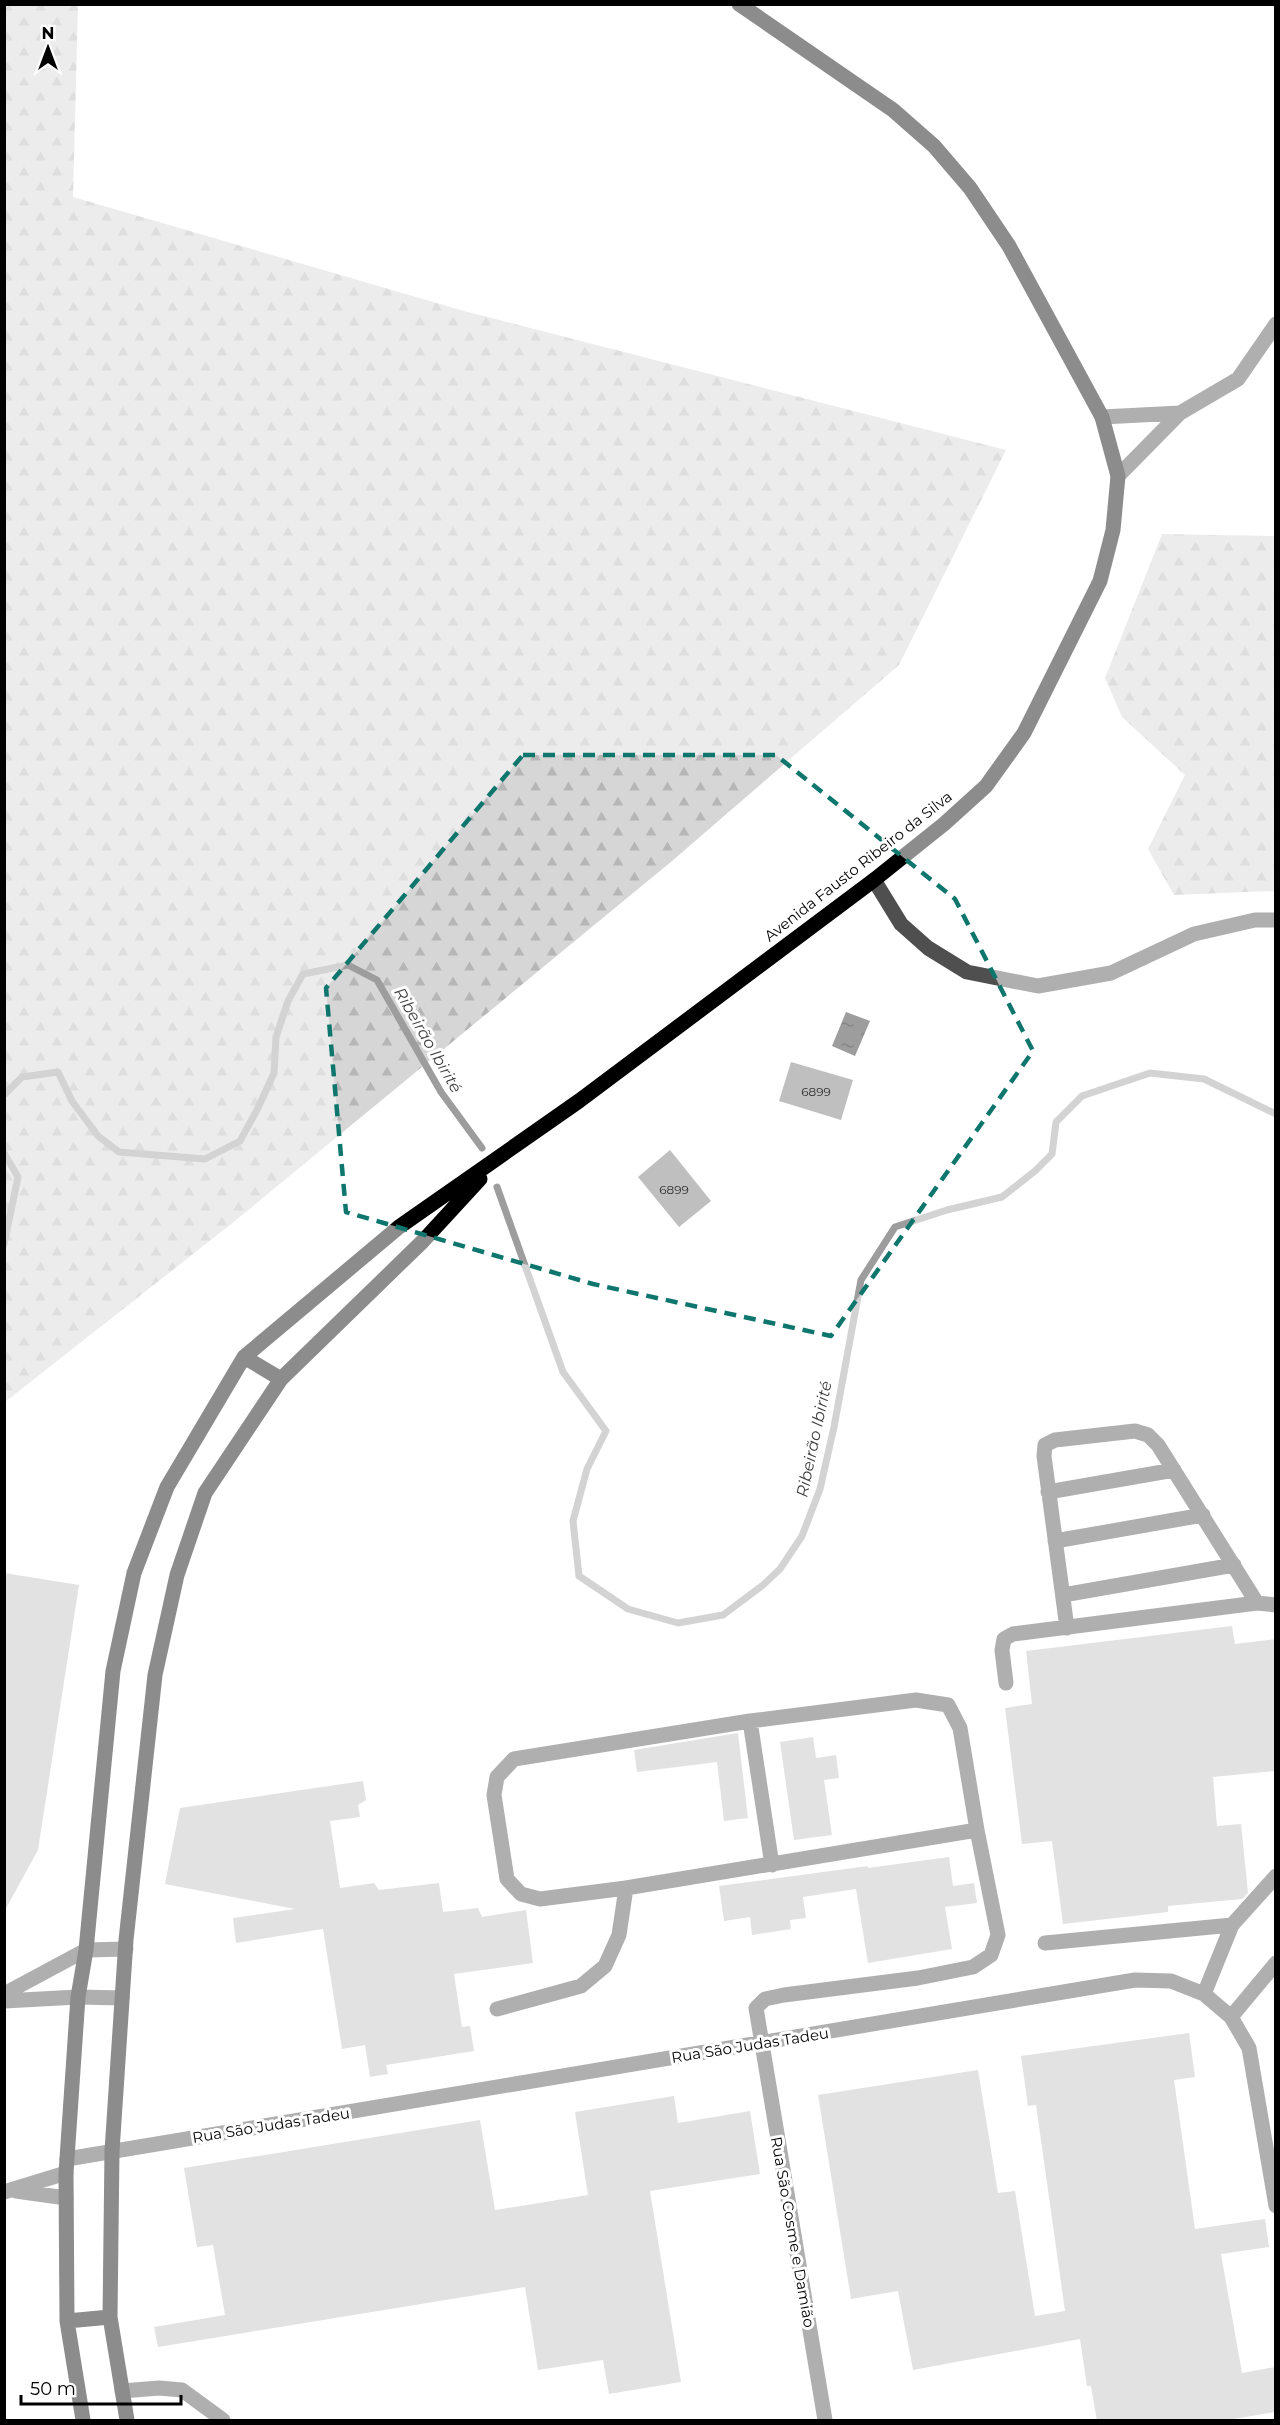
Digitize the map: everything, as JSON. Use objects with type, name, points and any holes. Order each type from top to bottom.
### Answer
[{"type":"main road","name":"Avenida Fausto Ribeiro da Silva","points":[[496,1161],[874,880],[944,825],[986,786],[1024,733],[1100,581],[1113,530],[1118,476],[1102,417],[1009,246],[970,189],[934,146],[893,110],[739,4]]},
{"type":"main road","points":[[84,2421],[67,2321],[66,2166],[78,1997],[86,1950],[112,1671],[134,1573],[167,1487],[244,1358],[399,1227],[496,1161]]},
{"type":"main road","points":[[127,2421],[110,2317],[112,2151],[126,1949],[155,1675],[177,1575],[205,1493],[281,1379],[423,1241],[496,1161]]},
{"type":"main road","points":[[244,1358],[281,1379]]},
{"type":"main road","points":[[67,2321],[110,2317]]},
{"type":"street","points":[[1118,476],[1180,413],[1238,379],[1275,324]]},
{"type":"street","points":[[1102,417],[1180,413]]},
{"type":"street","points":[[874,880],[901,924],[928,948],[967,972],[1038,986],[1111,973],[1194,934],[1255,920],[1275,920]]},
{"type":"street","points":[[1067,1628],[1044,1456],[1046,1445],[1055,1440],[1135,1431],[1148,1435],[1158,1445],[1257,1604]]},
{"type":"street","points":[[1048,1492],[1174,1470]]},
{"type":"street","points":[[1055,1541],[1203,1515]]},
{"type":"street","points":[[1063,1595],[1234,1564]]},
{"type":"street","points":[[1006,1683],[1002,1650],[1004,1638],[1013,1634],[1257,1604],[1275,1605]]},
{"type":"street","points":[[916,1700],[948,1705],[960,1728],[977,1830],[772,1865],[540,1899],[521,1894],[507,1879],[494,1795],[497,1777],[514,1759],[750,1721],[916,1700]]},
{"type":"street","points":[[750,1721],[772,1865]]},
{"type":"street","name":"Rua São Cosme e Damião","points":[[825,2421],[756,2008],[765,1999],[918,1978],[973,1967],[991,1955],[998,1935],[977,1830]]},
{"type":"street","points":[[1204,1994],[1232,1925],[1275,1876]]},
{"type":"street","points":[[497,2009],[581,1986],[605,1966],[619,1935],[626,1888]]},
{"type":"street","points":[[1046,1943],[1232,1925]]},
{"type":"street","points":[[4,1994],[86,1950],[126,1949]]},
{"type":"street","points":[[1232,2017],[1275,1963]]},
{"type":"street","name":"Rua São Judas Tadeu","points":[[9,2191],[66,2166],[112,2151],[1135,1980],[1171,1981],[1204,1994],[1232,2017],[1249,2048],[1274,2187],[1275,2206]]},
{"type":"street","points":[[4,2001],[78,1997],[122,1998]]},
{"type":"street","points":[[9,2191],[66,2198]]},
{"type":"street","points":[[122,2391],[159,2388],[182,2390],[223,2421]]},
{"type":"highlighted area","points":[[523,755],[776,755],[955,899],[1033,1051],[831,1336],[593,1284],[346,1212],[326,988]]},
{"type":"green space","points":[[5,4],[78,5],[73,197],[464,311],[1006,450],[899,665],[672,861],[235,1221],[5,1402]]},
{"type":"green space","points":[[1162,534],[1275,536],[1275,891],[1174,895],[1148,849],[1185,775],[1122,717],[1105,678]]},
{"type":"water","points":[[846,1012],[870,1021],[855,1056],[832,1046]]},
{"type":"building","points":[[791,1062],[853,1080],[841,1120],[779,1101]]},
{"type":"building","points":[[670,1150],[711,1201],[679,1227],[638,1177]]},
{"type":"building","points":[[4,1573],[79,1585],[38,1850],[4,1912]]},
{"type":"building","points":[[1232,1626],[1235,1644],[1275,1639],[1275,1771],[1213,1777],[1217,1826],[1241,1824],[1248,1893],[1242,1899],[1168,1906],[1168,1912],[1063,1924],[1052,1841],[1022,1844],[1005,1708],[1032,1704],[1026,1651]]},
{"type":"building","points":[[738,1733],[748,1818],[724,1821],[717,1762],[637,1772],[634,1750]]},
{"type":"building","points":[[813,1737],[816,1758],[836,1755],[839,1778],[824,1780],[832,1835],[794,1840],[780,1742]]},
{"type":"building","points":[[363,1781],[366,1800],[358,1805],[360,1817],[330,1821],[340,1888],[374,1883],[379,1890],[439,1883],[443,1912],[478,1908],[482,1917],[526,1910],[533,1963],[454,1974],[462,2027],[470,2026],[474,2051],[386,2065],[388,2074],[370,2077],[365,2045],[342,2049],[323,1929],[236,1943],[233,1918],[295,1909],[165,1884],[180,1808]]},
{"type":"building","points":[[949,1857],[953,1886],[974,1883],[977,1903],[945,1907],[952,1949],[868,1963],[856,1889],[803,1897],[806,1918],[790,1920],[791,1929],[752,1935],[750,1917],[724,1921],[719,1886]]},
{"type":"building","points":[[1189,2033],[1195,2077],[1174,2080],[1195,2229],[1265,2219],[1269,2247],[1221,2254],[1242,2373],[1275,2367],[1275,2412],[1222,2421],[1097,2421],[1091,2386],[1087,2386],[1080,2339],[913,2370],[898,2291],[851,2299],[818,2095],[978,2070],[998,2193],[1015,2191],[1035,2316],[1065,2311],[1036,2105],[1028,2106],[1021,2056]]},
{"type":"building","points":[[674,2096],[678,2123],[750,2111],[760,2174],[650,2191],[681,2382],[609,2394],[603,2360],[538,2370],[525,2287],[158,2347],[154,2327],[225,2315],[213,2245],[197,2247],[184,2168],[480,2120],[495,2210],[588,2195],[575,2112]]},
{"type":"waterway","name":"Ribeirão Ibirité","points":[[4,1095],[22,1077],[58,1072],[72,1101],[98,1136],[119,1152],[205,1159],[240,1141],[257,1110],[274,1073],[276,1037],[288,1001],[303,974],[348,965],[377,980],[441,1092],[482,1148]]},
{"type":"waterway","name":"Ribeirão Ibirité","points":[[497,1187],[563,1372],[606,1431],[587,1469],[573,1521],[579,1576],[628,1609],[678,1623],[723,1615],[780,1569],[802,1536],[820,1489],[834,1427],[861,1280],[895,1227],[947,1210],[1002,1197],[1035,1171],[1052,1154],[1056,1122],[1082,1096],[1150,1073],[1204,1079],[1276,1114]]},
{"type":"waterway","name":"Ribeirão Ibirité","points":[[4,1153],[18,1177],[4,1244]]}]
